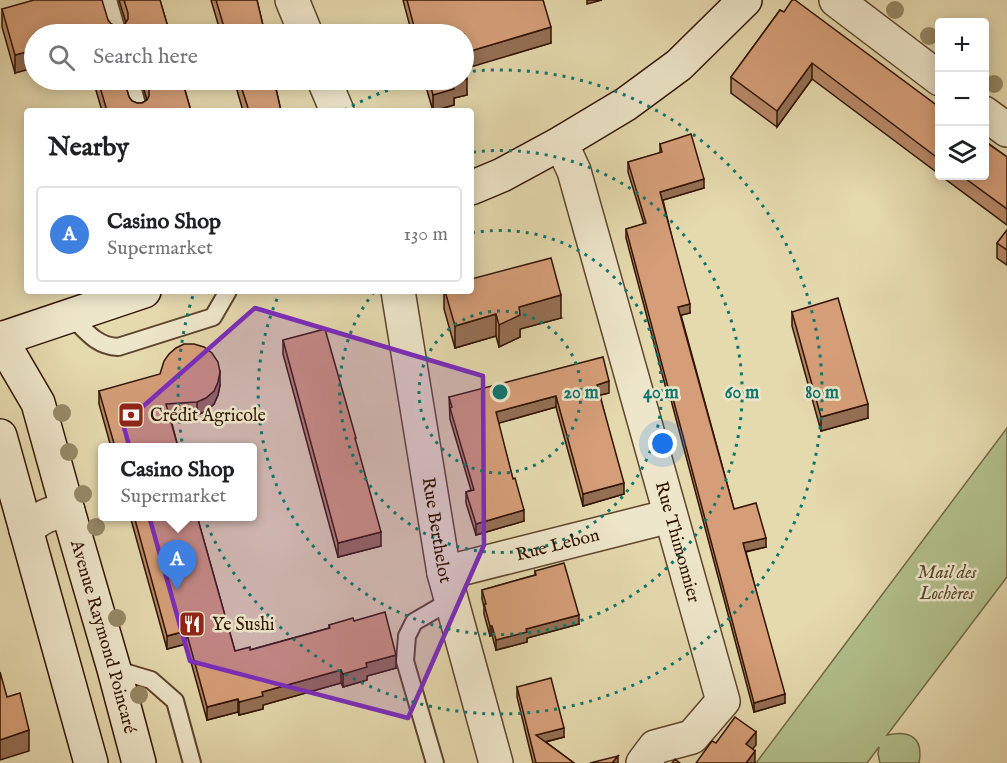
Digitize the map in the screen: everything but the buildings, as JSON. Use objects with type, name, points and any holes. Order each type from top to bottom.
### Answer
[{"type":"street","points":[[474,187],[502,175],[561,143],[626,104],[679,65],[745,0]]},
{"type":"street","points":[[836,0],[935,76]]},
{"type":"street","points":[[293,1],[302,24]]},
{"type":"street","points":[[328,90],[336,108]]},
{"type":"street","points":[[989,117],[1007,130]]},
{"type":"street","name":"Rue Thimonnier","points":[[561,143],[574,171],[723,701],[692,736],[655,747],[643,763]]},
{"type":"street","points":[[0,340],[135,294]]},
{"type":"street","name":"Rue Berthelot","points":[[398,294],[447,587],[496,763]]},
{"type":"street","name":"Avenue Raymond Poincaré","points":[[0,340],[38,403],[139,763]]},
{"type":"street","points":[[0,436],[91,763]]},
{"type":"street","points":[[26,530],[40,518],[68,511]]},
{"type":"street","name":"Rue Lebon","points":[[447,587],[670,516]]},
{"type":"lane","points":[[108,0],[115,24]]},
{"type":"lane","points":[[133,90],[138,108]]},
{"type":"lane","points":[[71,316],[92,337],[107,346],[118,347],[213,317],[226,294]]},
{"type":"lane","points":[[435,763],[405,661],[407,636],[414,622],[447,587]]},
{"type":"lane","points":[[114,669],[151,680],[175,701],[192,763]]},
{"type":"highlighted area","points":[[255,308],[483,376],[484,545],[408,718],[190,661],[123,424]]},
{"type":"green space","name":"Mail des Lochères","points":[[1007,428],[1007,577],[887,735],[902,734],[913,737],[919,747],[919,763],[880,763],[879,747],[867,763],[756,763]]},
{"type":"place","name":"Crédit Agricole","points":[[131,415]]},
{"type":"place","name":"Casino Shop","points":[[177,590]]},
{"type":"place","name":"Ye Sushi","points":[[192,624]]}]
